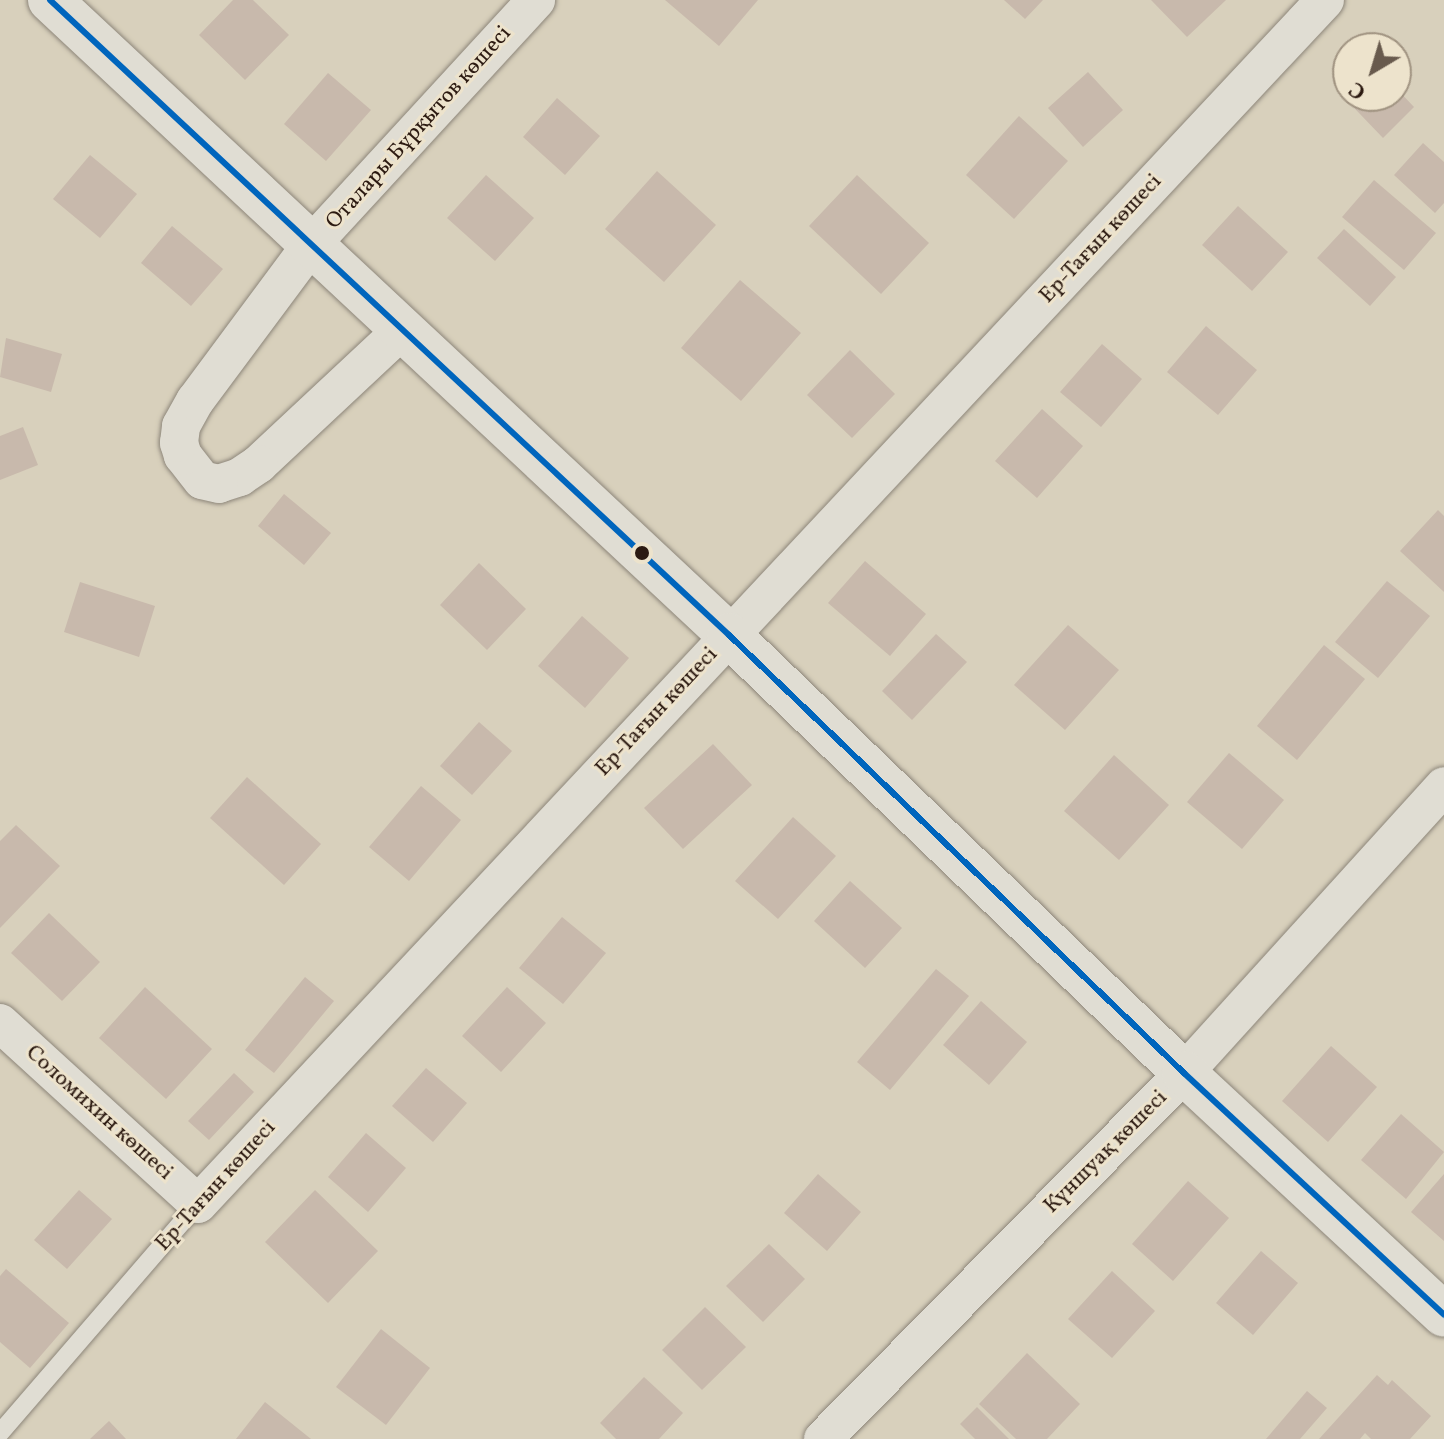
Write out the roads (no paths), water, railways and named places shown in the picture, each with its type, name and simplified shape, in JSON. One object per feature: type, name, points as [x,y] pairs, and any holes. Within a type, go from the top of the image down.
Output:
[{"type":"street","points":[[50,0],[729,635],[1184,1073],[1444,1315]]},
{"type":"street","name":"Оталары Бұрқытов көшесі","points":[[401,331],[259,464],[240,477],[219,484],[202,480],[183,456],[179,443],[181,426],[195,401],[310,246],[536,0]]},
{"type":"street","name":"Ер-Тағын көшесі","points":[[198,1204],[1325,0]]},
{"type":"street","name":"Күншуақ көшесі","points":[[823,1439],[1184,1073],[1444,786]]},
{"type":"street","name":"Соломихин көшесі","points":[[0,1023],[198,1204]]},
{"type":"lane","name":"Ер-Тағын көшесі","points":[[0,1433],[198,1204]]}]
